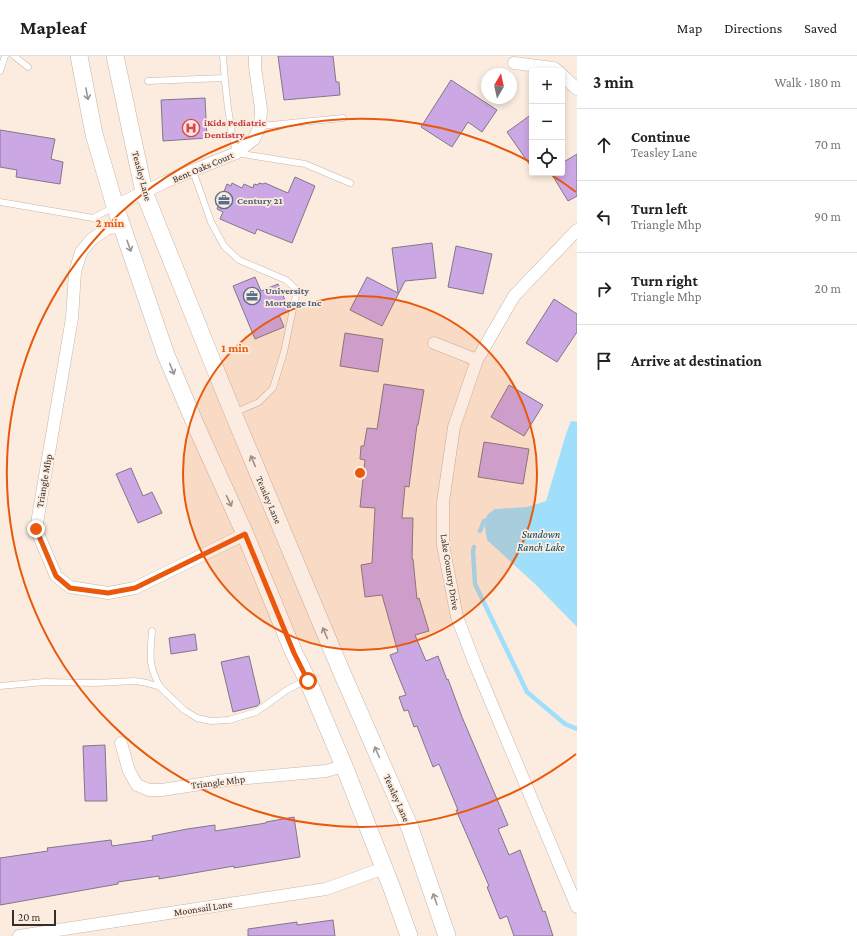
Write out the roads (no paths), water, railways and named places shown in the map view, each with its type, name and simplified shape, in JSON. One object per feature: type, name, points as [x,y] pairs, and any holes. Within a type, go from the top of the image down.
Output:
[{"type":"main road","points":[[79,56],[94,134],[115,206],[166,355],[245,534],[294,653],[308,681],[344,766],[409,936]]},
{"type":"main road","name":"Teasley Lane","points":[[115,56],[144,192],[233,413],[339,666],[410,828],[448,936]]},
{"type":"street","points":[[255,56],[255,67],[261,110],[260,126]]},
{"type":"street","points":[[514,63],[554,68]]},
{"type":"street","points":[[565,78],[577,89]]},
{"type":"street","name":"Bent Oaks Court","points":[[115,206],[236,153],[254,139],[260,126]]},
{"type":"street","name":"Triangle Mhp","points":[[122,226],[108,228],[92,239],[80,252],[75,272],[72,318],[36,529],[56,576],[70,588],[108,593],[135,588],[245,534]]},
{"type":"street","name":"Lake Country Drive","points":[[576,233],[514,296],[477,360],[454,427],[443,502],[444,545],[449,580],[457,617],[475,664],[577,907]]},
{"type":"street","points":[[434,343],[477,360]]},
{"type":"street","name":"Triangle Mhp","points":[[121,743],[129,771],[134,781],[137,785],[149,790],[162,790],[226,780],[326,771],[344,766]]},
{"type":"street","name":"Moonsail Lane","points":[[20,936],[326,889],[384,868]]},
{"type":"lane","points":[[0,71],[5,56]]},
{"type":"lane","points":[[14,56],[28,67]]},
{"type":"lane","points":[[223,56],[224,78],[236,153],[305,164],[350,183]]},
{"type":"lane","points":[[148,81],[224,78]]},
{"type":"lane","points":[[260,126],[343,118]]},
{"type":"lane","points":[[193,171],[211,222],[224,246],[239,260],[286,280],[297,290],[284,352],[273,388],[259,402],[233,413]]},
{"type":"lane","points":[[0,202],[93,218],[115,206]]},
{"type":"lane","points":[[152,631],[149,659],[154,676],[160,687],[184,710],[197,718],[210,721],[229,720],[256,712],[287,690],[300,683],[308,681]]},
{"type":"lane","points":[[0,686],[44,682],[95,683],[135,681],[160,687]]},
{"type":"water","name":"Sundown Ranch Lake","points":[[571,421],[577,422],[577,627],[535,584],[487,540],[484,521],[488,514],[495,509],[527,507],[546,501]]},
{"type":"waterway","points":[[480,531],[484,521]]},
{"type":"waterway","points":[[474,547],[475,584],[527,692],[565,724],[577,729]]},
{"type":"place","name":"iKids Pediatric Dentistry","points":[[191,128]]},
{"type":"place","name":"Century 21","points":[[224,200]]},
{"type":"place","name":"University Mortgage Inc","points":[[252,296]]}]
